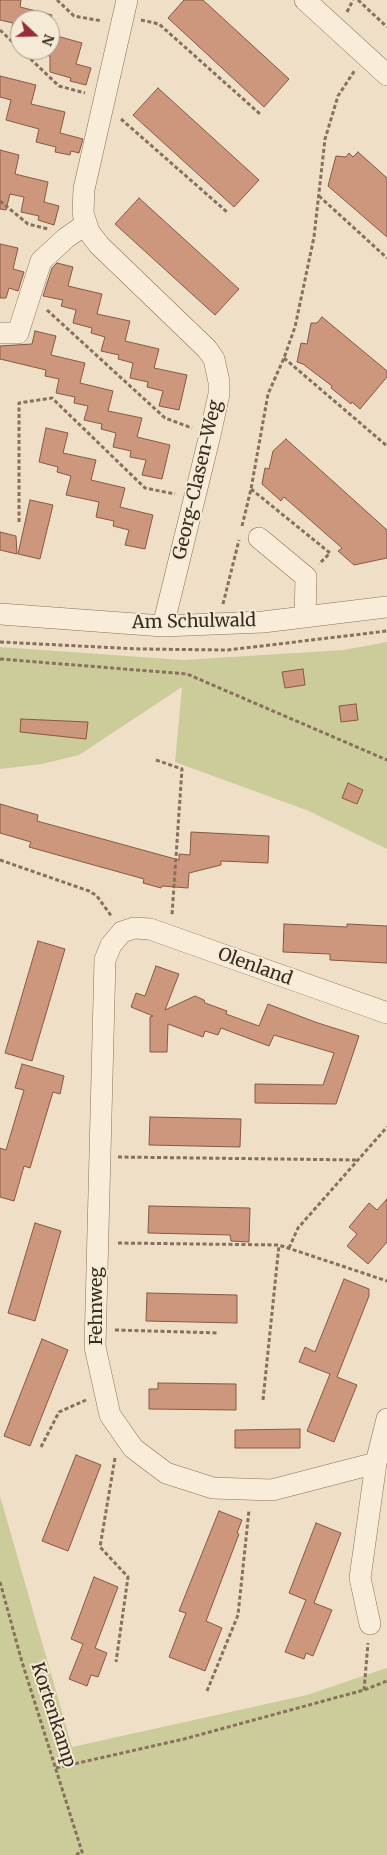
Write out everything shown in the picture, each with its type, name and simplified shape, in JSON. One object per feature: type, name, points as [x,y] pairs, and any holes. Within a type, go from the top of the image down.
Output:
[{"type":"street","points":[[305,0],[387,76]]},
{"type":"street","name":"Georg-Clasen-Weg","points":[[124,14],[84,189],[83,213],[79,229],[89,232],[98,245],[202,342],[214,359],[219,382],[219,394],[210,435],[163,626]]},
{"type":"street","points":[[0,332],[18,333],[41,261],[79,229]]},
{"type":"street","points":[[247,534],[306,577],[305,617]]},
{"type":"street","name":"Am Schulwald","points":[[0,614],[163,626],[217,625],[387,608]]},
{"type":"street","name":"Olenland","points":[[122,932],[134,928],[150,929],[387,1013]]},
{"type":"street","name":"Fehnweg","points":[[122,932],[111,945],[105,960],[99,1156],[95,1347],[110,1415],[133,1448],[166,1473],[213,1488],[272,1490],[376,1463]]},
{"type":"street","points":[[370,1624],[360,1578],[376,1463],[387,1419]]},
{"type":"path","points":[[57,0],[74,16],[124,14],[159,24],[260,114]]},
{"type":"path","points":[[358,0],[387,27]]},
{"type":"path","points":[[0,30],[10,40]]},
{"type":"path","points":[[217,625],[247,534],[251,489],[268,394],[284,358],[297,318],[314,237],[325,139],[338,96],[365,56]]},
{"type":"path","points":[[31,60],[59,86],[103,106],[121,119],[227,212]]},
{"type":"path","points":[[319,196],[387,258]]},
{"type":"path","points":[[0,201],[28,224],[79,229]]},
{"type":"path","points":[[45,307],[165,418],[210,435]]},
{"type":"path","points":[[284,358],[387,446]]},
{"type":"path","points":[[19,522],[19,403],[52,398],[145,488],[195,497]]},
{"type":"path","points":[[251,489],[330,553],[306,577]]},
{"type":"path","points":[[0,659],[188,674],[387,760]]},
{"type":"path","points":[[156,760],[182,769],[171,936]]},
{"type":"path","points":[[0,860],[89,891],[97,896],[122,932]]},
{"type":"path","points":[[289,1248],[298,1228],[387,1127]]},
{"type":"path","points":[[99,1156],[358,1160]]},
{"type":"path","points":[[97,1242],[279,1245],[387,1282]]},
{"type":"path","points":[[263,1400],[279,1245]]},
{"type":"path","points":[[96,1330],[220,1333]]},
{"type":"path","points":[[40,1447],[58,1412],[105,1392]]},
{"type":"path","points":[[116,1662],[128,1577],[100,1547],[120,1430]]},
{"type":"path","points":[[206,1691],[238,1615],[251,1489]]},
{"type":"path","name":"Kortenkamp","points":[[0,1582],[22,1662],[83,1853]]},
{"type":"path","points":[[364,1690],[370,1624]]},
{"type":"path","points":[[56,1768],[184,1739],[364,1690],[387,1681]]},
{"type":"path","points":[[76,1855],[83,1853]]},
{"type":"green space","points":[[387,642],[387,849],[309,811],[175,762],[182,687],[79,755],[42,764],[0,769],[0,647],[183,660],[344,650]]},
{"type":"green space","points":[[0,1496],[72,1747],[307,1695],[387,1668],[387,1855],[0,1855]]},
{"type":"building","points":[[0,0],[21,0],[20,7],[32,10],[10,10],[10,22],[0,20]]},
{"type":"building","points":[[184,0],[203,0],[289,79],[264,107],[168,18]]},
{"type":"building","points":[[60,37],[82,43],[76,64],[91,68],[86,85],[70,81],[71,78],[50,72],[50,60],[60,60]]},
{"type":"building","points":[[0,76],[36,85],[31,104],[65,112],[60,133],[83,139],[79,153],[71,151],[70,155],[55,152],[56,147],[36,142],[39,129],[6,120],[11,100],[0,97]]},
{"type":"building","points":[[158,88],[259,180],[234,207],[133,115]]},
{"type":"building","points":[[0,150],[19,155],[15,174],[48,182],[44,202],[59,206],[54,225],[38,220],[39,216],[21,212],[24,197],[10,194],[6,210],[0,209]]},
{"type":"building","points":[[358,152],[387,178],[387,237],[328,186],[336,156],[346,157],[349,153],[353,157]]},
{"type":"building","points":[[139,198],[239,289],[215,315],[115,224]]},
{"type":"building","points":[[0,244],[18,248],[13,269],[24,272],[18,291],[9,288],[6,298],[0,298]]},
{"type":"building","points":[[57,263],[73,267],[68,286],[102,294],[97,314],[130,321],[125,341],[159,349],[154,368],[187,375],[179,410],[159,406],[163,391],[147,387],[148,382],[130,378],[133,363],[118,359],[119,355],[101,351],[105,337],[91,333],[92,328],[73,323],[76,310],[61,306],[63,300],[43,296],[52,268]]},
{"type":"building","points":[[322,317],[387,371],[387,377],[360,409],[352,402],[351,404],[331,388],[332,386],[303,364],[297,362],[301,343],[307,344],[311,323],[317,323]]},
{"type":"building","points":[[35,331],[56,336],[51,355],[85,363],[80,383],[113,391],[108,411],[142,418],[137,437],[170,445],[162,479],[142,475],[146,460],[130,457],[131,451],[113,447],[116,433],[101,429],[102,424],[84,420],[88,406],[74,403],[75,397],[56,393],[59,379],[45,376],[46,370],[0,359],[0,346],[32,344]]},
{"type":"building","points":[[46,428],[68,433],[63,453],[96,460],[91,480],[125,488],[120,507],[153,515],[145,549],[125,545],[129,530],[113,526],[114,521],[96,517],[99,502],[66,495],[71,476],[57,472],[58,467],[39,462]]},
{"type":"building","points":[[286,439],[387,530],[387,558],[354,565],[338,551],[342,548],[284,497],[281,501],[262,484],[265,468],[269,469],[273,451]]},
{"type":"building","points":[[30,500],[53,505],[40,559],[18,554]]},
{"type":"building","points":[[0,532],[16,536],[17,554],[0,550]]},
{"type":"building","points":[[303,669],[305,685],[285,688],[282,672]]},
{"type":"building","points":[[356,704],[358,720],[341,722],[339,706]]},
{"type":"building","points":[[21,719],[88,722],[86,739],[20,732]]},
{"type":"building","points":[[348,783],[363,790],[357,804],[342,798]]},
{"type":"building","points":[[0,804],[38,815],[37,821],[179,860],[179,854],[190,855],[191,832],[269,836],[268,863],[221,861],[221,865],[189,873],[188,888],[162,886],[161,888],[143,883],[144,879],[29,847],[31,842],[0,833]]},
{"type":"building","points":[[284,924],[347,927],[347,924],[387,926],[387,963],[330,960],[330,954],[283,952]]},
{"type":"building","points":[[38,941],[65,949],[32,1061],[5,1053]]},
{"type":"building","points":[[156,966],[179,974],[165,1010],[195,996],[204,1000],[205,1003],[227,1011],[226,1014],[259,1026],[268,1004],[359,1036],[336,1104],[255,1103],[255,1084],[323,1085],[334,1053],[274,1035],[269,1046],[221,1028],[218,1035],[205,1031],[203,1037],[168,1024],[167,1052],[150,1052],[150,1017],[153,1016],[131,1007],[136,993],[145,996]]},
{"type":"building","points":[[22,1064],[64,1076],[60,1094],[53,1092],[30,1168],[24,1166],[14,1201],[0,1197],[0,1148],[6,1150],[24,1090],[15,1088]]},
{"type":"building","points":[[150,1117],[241,1119],[240,1147],[149,1145]]},
{"type":"building","points":[[387,1199],[387,1242],[368,1264],[347,1246],[357,1234],[349,1227],[369,1203],[377,1210]]},
{"type":"building","points":[[149,1206],[250,1208],[249,1242],[231,1241],[230,1235],[148,1233]]},
{"type":"building","points":[[35,1223],[61,1231],[35,1321],[8,1313]]},
{"type":"building","points":[[344,1279],[369,1289],[369,1296],[337,1377],[357,1385],[334,1442],[307,1431],[330,1374],[299,1362],[305,1347],[315,1352]]},
{"type":"building","points":[[147,1293],[237,1295],[237,1323],[146,1321]]},
{"type":"building","points":[[42,1339],[68,1350],[30,1446],[4,1436]]},
{"type":"building","points":[[158,1383],[236,1384],[236,1410],[149,1409],[149,1389],[158,1389]]},
{"type":"building","points":[[300,1429],[300,1448],[235,1448],[235,1430]]},
{"type":"building","points":[[76,1455],[101,1465],[68,1551],[42,1541]]},
{"type":"building","points":[[219,1511],[242,1520],[237,1533],[239,1534],[206,1621],[222,1628],[205,1671],[169,1657],[186,1613],[179,1611]]},
{"type":"building","points":[[316,1523],[341,1533],[314,1603],[332,1610],[313,1656],[306,1653],[304,1659],[285,1652],[306,1600],[289,1593]]},
{"type":"building","points":[[94,1577],[118,1587],[95,1648],[107,1653],[98,1677],[91,1675],[87,1686],[69,1679],[83,1644],[71,1639]]}]
